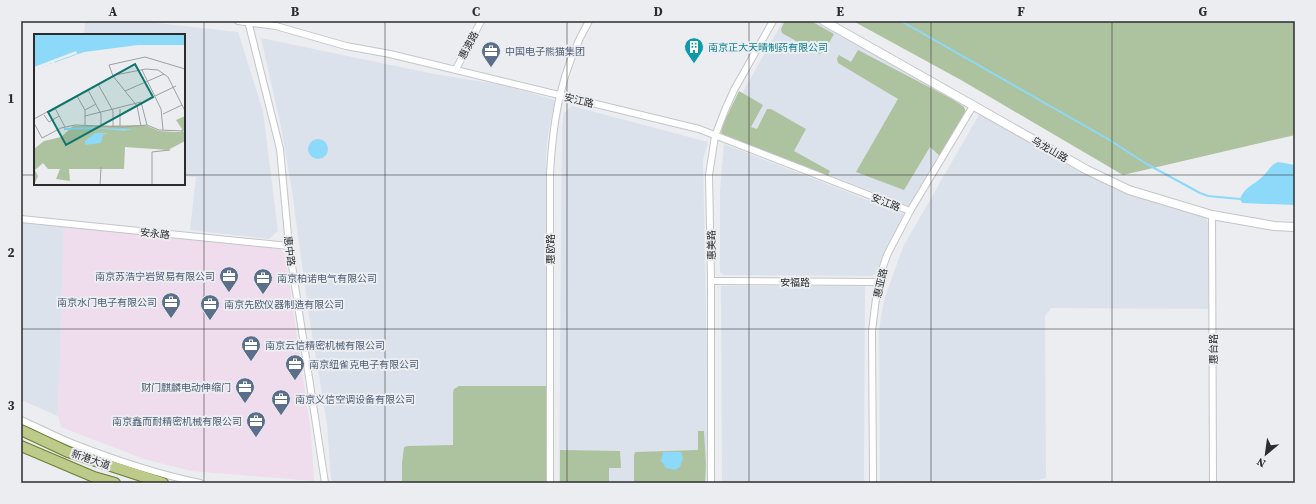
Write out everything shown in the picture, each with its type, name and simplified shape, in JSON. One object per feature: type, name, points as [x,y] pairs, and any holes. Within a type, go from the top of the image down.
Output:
[{"type":"main road","name":"新港大道","points":[[21,430],[68,452],[163,483]]},
{"type":"main road","name":"新港大道","points":[[21,446],[94,477],[115,483]]},
{"type":"street","name":"安江路","points":[[238,21],[248,21],[276,26],[346,46],[456,69],[699,129],[910,211]]},
{"type":"street","name":"惠中路","points":[[248,21],[280,149],[289,246],[325,483]]},
{"type":"street","name":"惠澳路","points":[[456,69],[481,21]]},
{"type":"street","name":"惠欧路","points":[[550,483],[550,174],[552,147],[559,95],[567,67],[577,41],[589,21]]},
{"type":"street","name":"惠美路","points":[[711,483],[712,281],[709,175],[715,136],[725,110],[734,90],[773,21]]},
{"type":"street","name":"乌龙山路","points":[[824,21],[1087,170],[1129,190],[1212,215],[1274,226],[1295,227]]},
{"type":"street","name":"惠亚路","points":[[873,483],[872,331],[878,282],[887,255],[910,211],[974,106]]},
{"type":"street","name":"惠台路","points":[[1212,215],[1213,483]]},
{"type":"street","name":"安永路","points":[[21,219],[289,246]]},
{"type":"street","name":"安福路","points":[[712,281],[878,282]]},
{"type":"street","points":[[21,420],[73,444],[110,458],[147,470],[200,483]]},
{"type":"shaded area","points":[[85,21],[138,21],[238,32],[263,111],[278,231],[269,239],[190,230],[196,177],[185,176],[185,34],[84,34]]},
{"type":"shaded area","points":[[783,21],[815,21],[961,104],[962,114],[909,206],[723,133],[731,113]]},
{"type":"shaded area","points":[[261,38],[434,74],[503,85],[555,100],[548,135],[546,156],[549,483],[334,483],[331,479],[327,424],[309,316],[292,191],[281,127]]},
{"type":"shaded area","points":[[572,106],[708,142],[703,160],[709,466],[708,483],[559,483],[562,128],[564,113]]},
{"type":"shaded area","points":[[980,113],[1118,190],[1206,218],[1209,227],[1209,309],[1051,308],[1045,316],[1046,478],[1038,480],[880,481],[879,330],[884,300],[903,247]]},
{"type":"shaded area","points":[[724,144],[906,215],[879,271],[872,276],[724,275],[720,272],[720,190]]},
{"type":"shaded area","points":[[21,221],[64,225],[58,416],[21,400]]},
{"type":"shaded area","points":[[64,225],[278,247],[285,255],[311,434],[314,481],[191,471],[144,459],[61,427],[58,416]]},
{"type":"shaded area","points":[[721,286],[865,286],[864,483],[722,483]]},
{"type":"green space","points":[[785,21],[811,21],[834,34],[824,52],[819,54],[782,33],[781,29]]},
{"type":"green space","points":[[853,21],[1295,21],[1295,135],[1123,175],[961,80]]},
{"type":"green space","points":[[858,50],[952,99],[964,107],[966,112],[940,156],[930,147],[904,190],[856,172],[898,99],[838,63],[837,59],[839,55],[851,62]]},
{"type":"green space","points":[[739,91],[763,105],[751,127],[757,129],[767,109],[771,109],[806,129],[794,151],[830,171],[827,177],[726,138],[721,133],[724,122]]},
{"type":"green space","points":[[459,386],[546,386],[547,483],[386,483],[386,481],[402,481],[404,447],[453,445],[453,392],[454,389]]},
{"type":"green space","points":[[698,431],[704,431],[706,465],[705,483],[634,483],[635,452],[698,450]]},
{"type":"green space","points":[[560,450],[620,451],[621,468],[609,468],[609,483],[560,483]]},
{"type":"water","points":[[318,139],[325,142],[328,149],[325,156],[318,159],[311,156],[308,149],[311,142]]},
{"type":"water","points":[[1278,162],[1295,165],[1295,205],[1242,203],[1240,199],[1244,192]]},
{"type":"water","points":[[663,452],[681,452],[683,458],[680,467],[675,470],[666,468],[661,461]]},
{"type":"waterway","points":[[901,21],[1108,139],[1145,163],[1200,193],[1208,196],[1240,199]]},
{"type":"place","name":"南京正大天晴制药有限公司","points":[[694,64]]},
{"type":"place","name":"中国电子熊猫集团","points":[[491,68]]},
{"type":"place","name":"南京苏浩宁岩贸易有限公司","points":[[229,293]]},
{"type":"place","name":"南京柏诺电气有限公司","points":[[263,295]]},
{"type":"place","name":"南京水门电子有限公司","points":[[171,319]]},
{"type":"place","name":"南京先欧仪器制造有限公司","points":[[210,321]]},
{"type":"place","name":"南京云信精密机械有限公司","points":[[251,362]]},
{"type":"place","name":"南京纽雀克电子有限公司","points":[[295,381]]},
{"type":"place","name":"财门麒麟电动伸缩门","points":[[245,404]]},
{"type":"place","name":"南京义信空调设备有限公司","points":[[281,416]]},
{"type":"place","name":"南京鑫而耐精密机械有限公司","points":[[256,438]]}]
